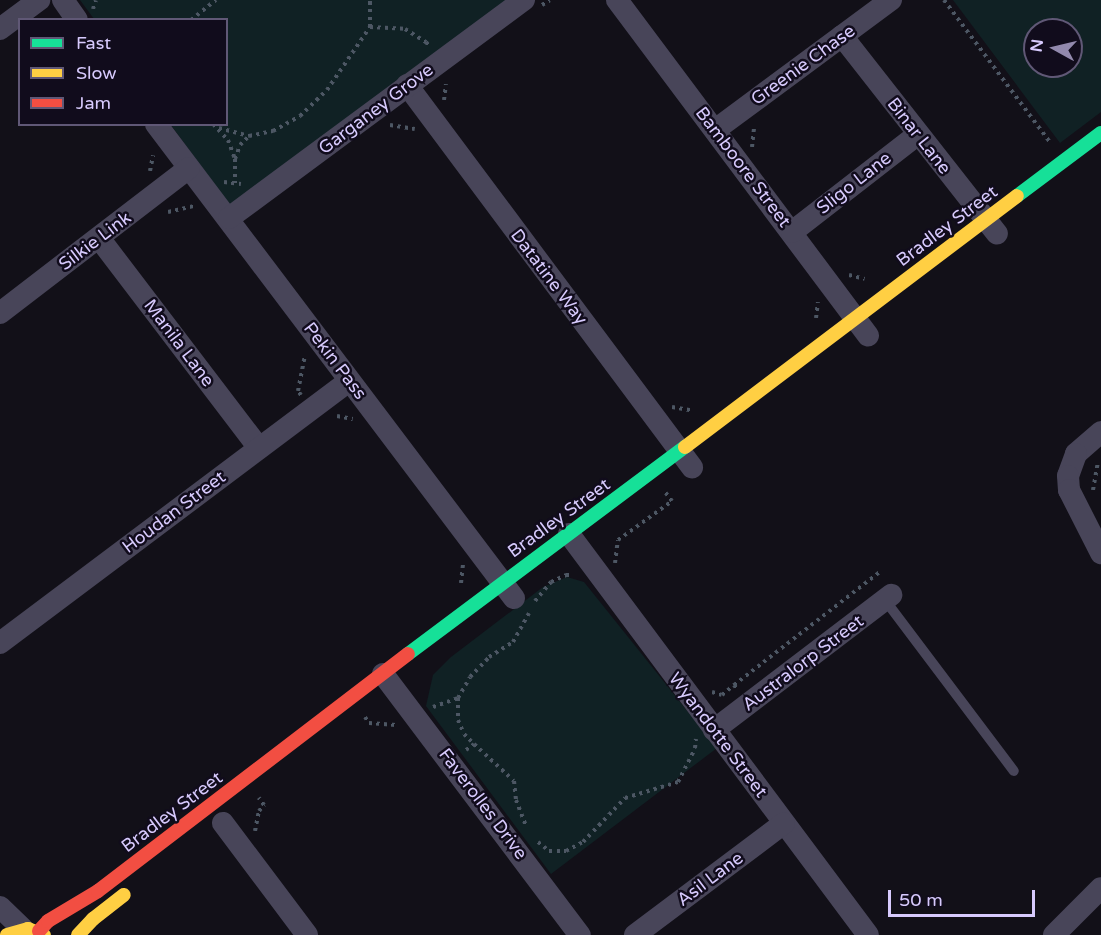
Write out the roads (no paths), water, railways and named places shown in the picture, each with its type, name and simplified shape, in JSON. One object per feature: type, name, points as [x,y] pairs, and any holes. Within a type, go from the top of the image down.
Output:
[{"type":"street","points":[[1,27],[39,0]]},
{"type":"street","points":[[63,0],[76,18]]},
{"type":"street","name":"Garganey Grove","points":[[229,218],[524,0]]},
{"type":"street","name":"Bamboore Street","points":[[617,0],[865,330]]},
{"type":"street","name":"Greenie Chase","points":[[715,130],[891,0]]},
{"type":"street","name":"Binar Lane","points":[[842,36],[917,135],[994,230]]},
{"type":"street","name":"Datatine Way","points":[[407,85],[651,412],[687,465]]},
{"type":"street","name":"Pekin Pass","points":[[158,126],[511,594]]},
{"type":"street","name":"Bradley Street","points":[[28,932],[98,891],[245,779],[393,686],[511,594],[579,547],[687,465],[784,375],[865,330],[994,230],[1101,133]]},
{"type":"street","name":"Sligo Lane","points":[[792,232],[917,135]]},
{"type":"street","name":"Silkie Link","points":[[0,313],[189,168]]},
{"type":"street","name":"Manila Lane","points":[[99,238],[259,448]]},
{"type":"street","name":"Houdan Street","points":[[0,644],[349,381]]},
{"type":"street","points":[[1101,432],[1076,454],[1068,476],[1069,490],[1101,553]]},
{"type":"street","name":"Wyandotte Street","points":[[579,547],[705,730],[784,823],[868,935]]},
{"type":"street","name":"Australorp Street","points":[[705,730],[888,597]]},
{"type":"street","name":"Faverolles Drive","points":[[393,686],[580,935]]},
{"type":"street","points":[[223,822],[307,935]]},
{"type":"street","name":"Asil Lane","points":[[635,935],[784,823]]},
{"type":"street","points":[[78,935],[93,919],[140,883]]},
{"type":"street","points":[[1054,935],[1101,888]]},
{"type":"street","points":[[0,907],[28,932]]},
{"type":"lane","points":[[888,597],[1014,771]]}]
